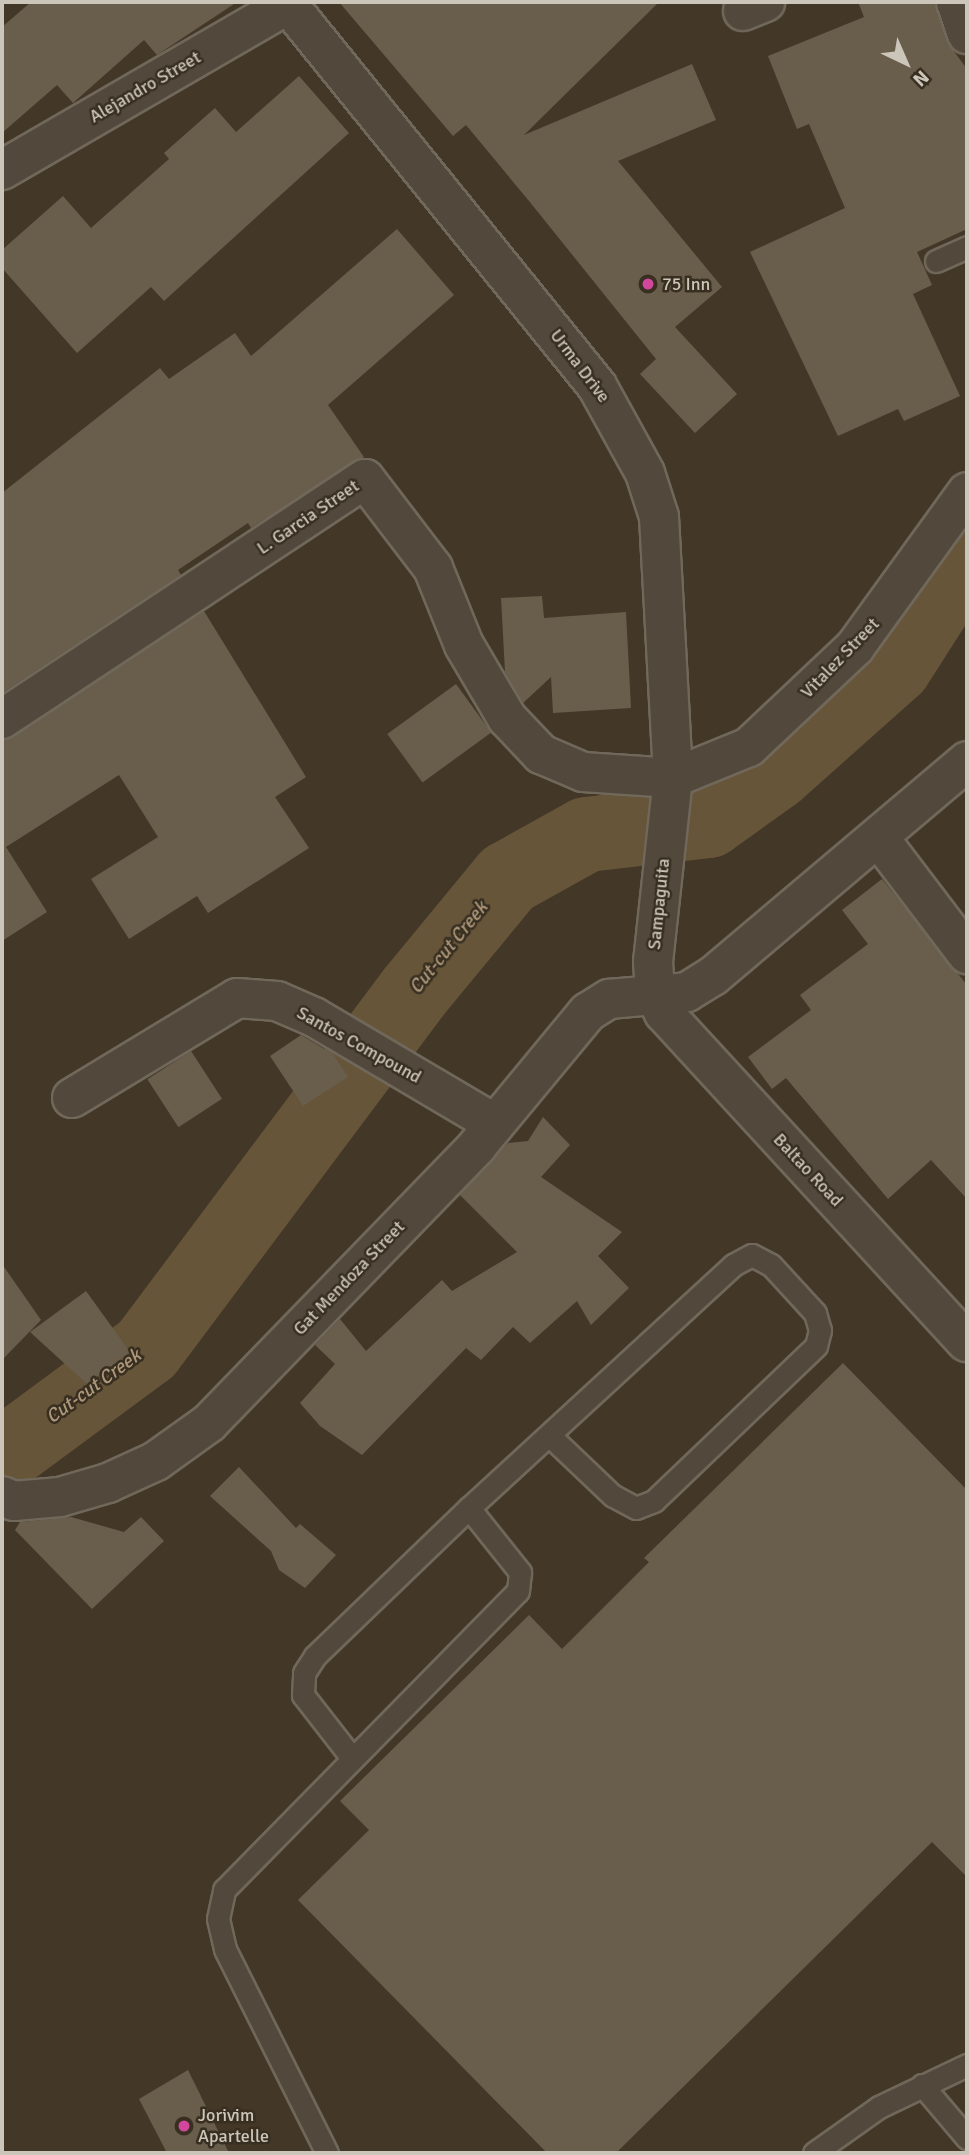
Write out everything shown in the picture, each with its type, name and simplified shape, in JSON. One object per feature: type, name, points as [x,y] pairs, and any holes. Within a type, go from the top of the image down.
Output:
[{"type":"street","points":[[956,2],[967,34]]},
{"type":"street","name":"Alejandro Street","points":[[2,170],[287,3]]},
{"type":"street","name":"Urma Drive","points":[[287,3],[381,114],[624,427],[659,517],[671,796]]},
{"type":"street","name":"L. Garcia Street","points":[[2,719],[365,479],[433,568],[464,645],[507,718],[541,754],[583,772],[671,796]]},
{"type":"street","name":"Vitalez Street","points":[[671,796],[749,747],[855,647],[967,492]]},
{"type":"street","points":[[655,994],[687,992],[713,976],[967,761]]},
{"type":"street","name":"Sampaguita","points":[[655,994],[664,854],[671,796]]},
{"type":"street","points":[[879,838],[967,954]]},
{"type":"street","name":"Gat Mendoza Street","points":[[2,1496],[14,1501],[60,1497],[108,1483],[156,1461],[209,1423],[495,1124],[588,1012],[609,999],[655,994]]},
{"type":"street","name":"Baltao Road","points":[[655,994],[677,1029],[967,1342]]},
{"type":"street","name":"Santos Compound","points":[[72,1098],[237,998],[277,1001],[363,1043],[495,1124]]},
{"type":"lane","points":[[936,261],[967,247]]},
{"type":"lane","points":[[352,1758],[303,1695],[304,1673],[315,1656],[469,1508],[733,1265],[752,1255],[771,1265],[815,1313],[820,1330],[817,1346],[654,1501],[636,1508],[613,1496],[549,1435]]},
{"type":"lane","points":[[327,2153],[225,1949],[218,1919],[224,1890],[517,1591],[520,1572],[469,1508]]},
{"type":"lane","points":[[814,2153],[879,2107],[967,2065]]},
{"type":"lane","points":[[922,2085],[967,2138]]},
{"type":"building","points":[[31,2],[237,2],[157,55],[144,40],[73,103],[57,85],[2,133],[2,27]]},
{"type":"building","points":[[339,2],[659,2],[524,135],[692,64],[716,120],[618,161],[722,287],[675,327],[737,394],[695,433],[640,374],[656,359],[529,201],[466,125],[453,136]]},
{"type":"building","points":[[858,2],[935,2],[947,42],[967,69],[967,229],[917,252],[932,285],[913,294],[960,396],[904,421],[898,409],[838,436],[750,252],[845,208],[809,124],[797,129],[768,56],[864,17]]},
{"type":"building","points":[[299,76],[349,133],[164,301],[151,287],[77,353],[2,268],[2,250],[63,196],[91,228],[169,159],[164,153],[215,108],[236,132]]},
{"type":"building","points":[[397,229],[454,295],[328,405],[364,457],[251,528],[248,523],[178,570],[181,575],[2,693],[2,493],[160,368],[169,379],[235,333],[251,356]]},
{"type":"building","points":[[542,596],[544,618],[626,612],[631,708],[553,713],[551,677],[523,703],[505,672],[501,598]]},
{"type":"building","points":[[204,611],[306,777],[275,797],[309,848],[208,913],[197,896],[129,939],[91,879],[158,837],[119,775],[6,847],[47,912],[2,941],[2,741]]},
{"type":"building","points":[[456,684],[491,733],[423,783],[387,734]]},
{"type":"building","points":[[882,879],[967,985],[967,1199],[931,1160],[888,1199],[786,1078],[772,1089],[748,1057],[811,1010],[800,995],[868,944],[842,910]]},
{"type":"building","points":[[301,1035],[333,1054],[348,1077],[303,1106],[270,1056]]},
{"type":"building","points":[[191,1051],[222,1099],[178,1127],[147,1079]]},
{"type":"building","points":[[543,1117],[570,1145],[541,1177],[622,1232],[598,1256],[629,1288],[591,1325],[577,1301],[530,1343],[513,1327],[481,1360],[466,1348],[362,1455],[320,1426],[300,1403],[335,1364],[315,1345],[340,1319],[366,1351],[442,1280],[452,1291],[517,1252],[460,1195],[508,1143],[528,1141]]},
{"type":"building","points":[[2,1264],[41,1320],[2,1360]]},
{"type":"building","points":[[86,1291],[130,1352],[87,1384],[30,1332]]},
{"type":"building","points":[[843,1363],[967,1490],[967,1877],[932,1842],[616,2153],[547,2153],[298,1900],[369,1830],[340,1801],[529,1615],[562,1649],[649,1562],[644,1558]]},
{"type":"building","points":[[239,1467],[296,1528],[300,1524],[336,1555],[305,1588],[279,1570],[271,1551],[210,1496]]},
{"type":"building","points":[[71,1517],[124,1532],[141,1517],[164,1541],[92,1609],[15,1530],[20,1522]]},
{"type":"building","name":"Jorivim Apartelle","points":[[188,2070],[229,2153],[167,2153],[139,2099]]},
{"type":"waterway","name":"Cut-cut Creek","points":[[2,1455],[146,1349],[413,992],[507,878],[586,834],[708,820],[775,772],[894,666],[967,552]]},
{"type":"place","name":"75 Inn","points":[[648,284]]},
{"type":"place","name":"Jorivim Apartelle","points":[[184,2126]]}]
